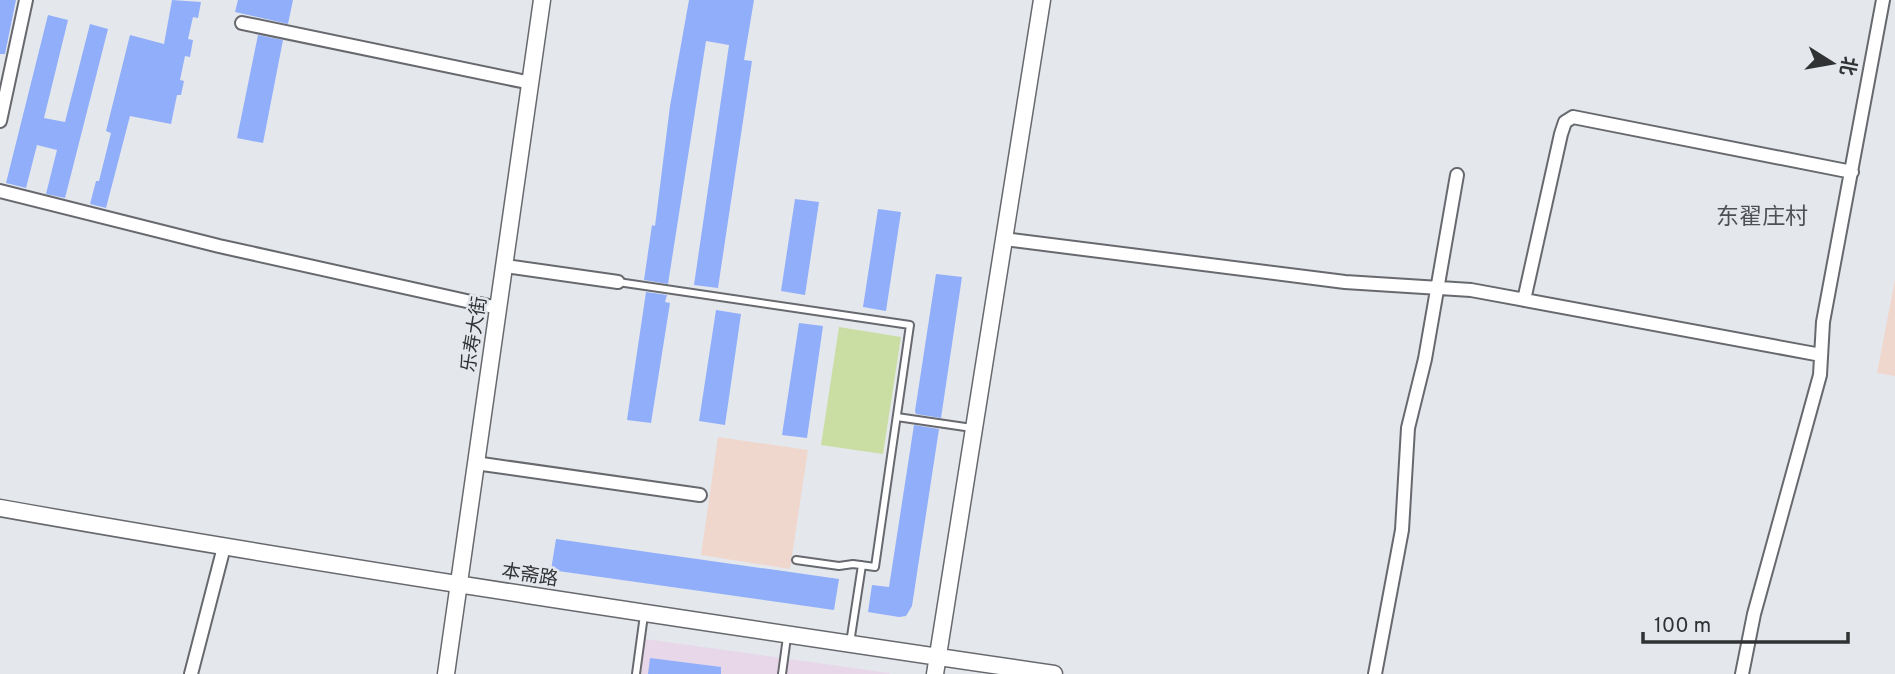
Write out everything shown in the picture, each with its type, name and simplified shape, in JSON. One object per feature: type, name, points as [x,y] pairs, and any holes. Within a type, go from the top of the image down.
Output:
[{"type":"street","points":[[0,121],[26,0]]},
{"type":"street","name":"乐寿大街","points":[[446,674],[542,0]]},
{"type":"street","points":[[935,674],[1042,0]]},
{"type":"street","points":[[1742,674],[1754,614],[1820,375],[1823,322],[1883,0]]},
{"type":"street","points":[[242,23],[531,83]]},
{"type":"street","points":[[1524,300],[1561,134],[1565,122],[1573,117],[1852,172]]},
{"type":"street","points":[[1375,674],[1402,530],[1409,428],[1438,287],[1457,175]]},
{"type":"street","points":[[0,191],[219,246],[498,309]]},
{"type":"street","points":[[1004,239],[1345,282],[1438,287],[1524,300],[1821,355]]},
{"type":"street","points":[[505,267],[618,282]]},
{"type":"street","points":[[475,463],[700,495]]},
{"type":"street","name":"本斋路","points":[[0,508],[224,547],[644,614],[1054,674]]},
{"type":"street","points":[[191,674],[224,547]]},
{"type":"lane","points":[[618,282],[910,325],[874,567],[839,566],[796,560]]},
{"type":"lane","points":[[897,417],[974,429]]},
{"type":"lane","points":[[849,644],[862,565]]},
{"type":"lane","points":[[636,674],[644,614]]},
{"type":"lane","points":[[782,674],[787,635]]},
{"type":"shaded area","points":[[1895,279],[1895,376],[1877,373]]},
{"type":"shaded area","points":[[718,437],[808,450],[790,569],[701,555]]},
{"type":"shaded area","points":[[638,638],[889,673],[890,674],[633,674]]},
{"type":"green space","points":[[839,327],[901,337],[883,454],[821,445]]},
{"type":"building","points":[[0,0],[16,0],[5,54],[0,54]]},
{"type":"building","points":[[172,0],[201,2],[198,18],[193,17],[188,39],[193,40],[190,57],[185,56],[180,80],[184,81],[181,95],[177,95],[171,124],[130,116],[106,208],[90,204],[96,181],[99,181],[111,133],[106,131],[130,35],[164,44]]},
{"type":"building","points":[[238,0],[293,0],[288,24],[235,12]]},
{"type":"building","points":[[689,0],[754,0],[744,60],[752,61],[718,288],[694,285],[729,45],[706,41],[668,284],[644,280],[652,225],[655,226],[670,106]]},
{"type":"building","points":[[48,15],[68,20],[44,118],[65,122],[90,24],[108,29],[65,198],[46,194],[57,150],[37,145],[26,188],[6,183]]},
{"type":"building","points":[[258,35],[283,40],[263,143],[237,138]]},
{"type":"building","points":[[795,199],[819,202],[805,295],[781,291]]},
{"type":"building","points":[[878,209],[901,212],[886,311],[863,307]]},
{"type":"building","points":[[936,274],[962,277],[941,418],[916,414],[915,411]]},
{"type":"building","points":[[646,292],[667,295],[665,302],[670,303],[651,423],[627,420]]},
{"type":"building","points":[[716,310],[741,314],[725,425],[699,421]]},
{"type":"building","points":[[799,323],[823,326],[807,438],[782,435]]},
{"type":"building","points":[[914,425],[939,429],[912,606],[906,616],[899,617],[868,612],[872,585],[889,587]]},
{"type":"building","points":[[556,539],[839,579],[834,610],[551,570]]},
{"type":"building","points":[[650,658],[721,667],[721,674],[648,674]]},
{"type":"district","name":"东翟庄村","points":[[1762,216]]}]
